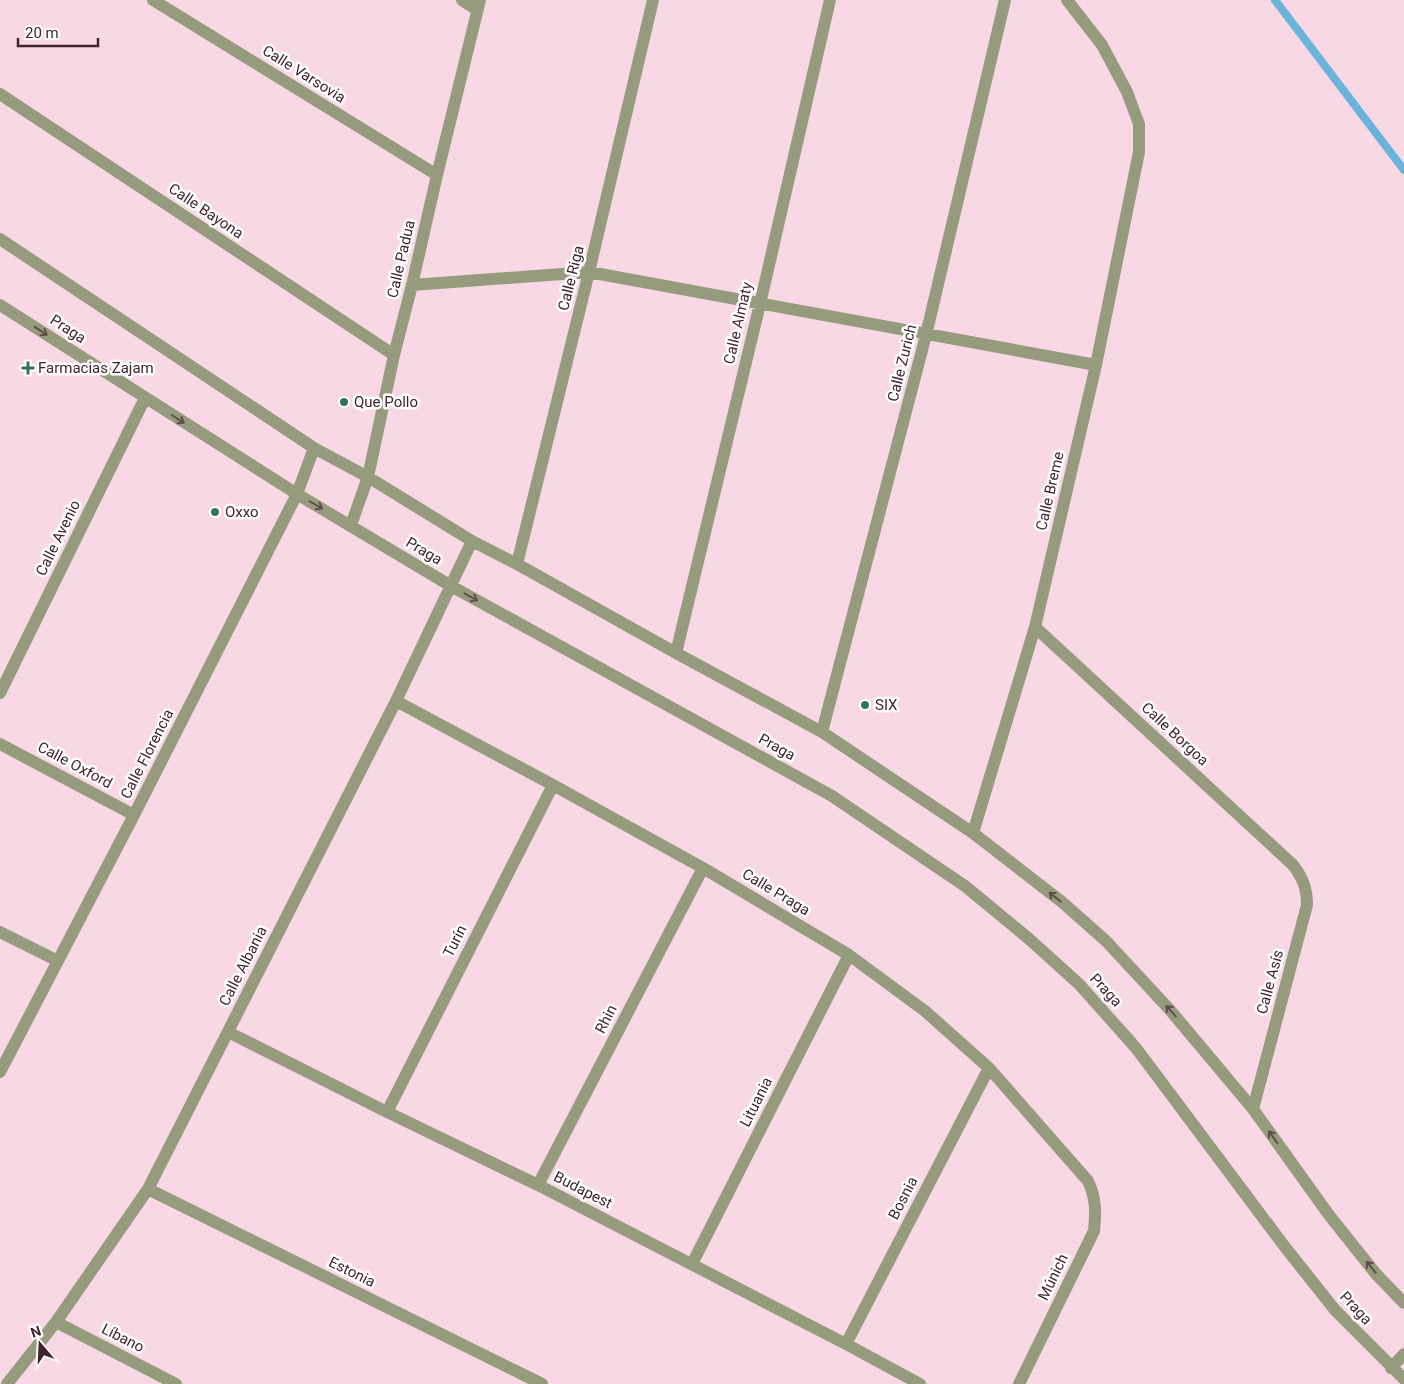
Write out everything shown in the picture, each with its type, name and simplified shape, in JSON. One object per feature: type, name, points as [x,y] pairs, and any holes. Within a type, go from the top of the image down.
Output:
[{"type":"street","name":"Calle Varsovia","points":[[153,0],[437,175]]},
{"type":"street","points":[[462,0],[478,5]]},
{"type":"street","name":"Calle Riga","points":[[517,564],[590,272],[653,0]]},
{"type":"street","name":"Calle Almaty","points":[[676,653],[760,304],[830,0]]},
{"type":"street","name":"Calle Zurich","points":[[822,732],[926,335],[1005,0]]},
{"type":"street","name":"Calle Breme","points":[[973,833],[1035,627],[1096,365],[1139,152],[1138,124],[1127,92],[1102,45],[1067,0]]},
{"type":"street","name":"Calle Padua","points":[[351,525],[368,477],[394,355],[478,5]]},
{"type":"street","name":"Calle Bayona","points":[[0,94],[394,355]]},
{"type":"street","points":[[0,239],[314,448],[368,477],[472,541],[822,732],[973,833],[1062,902],[1106,941],[1176,1016],[1253,1109],[1329,1215],[1376,1274],[1404,1303]]},
{"type":"street","points":[[412,285],[590,272],[1096,365]]},
{"type":"street","name":"Praga","points":[[1,309],[297,494],[451,586],[832,796],[964,886],[1028,938],[1079,984],[1136,1048],[1285,1247],[1335,1310],[1404,1379]]},
{"type":"street","name":"Calle Avenio","points":[[0,693],[145,398]]},
{"type":"street","name":"Calle Florencia","points":[[0,1072],[134,815],[297,494],[314,448]]},
{"type":"street","name":"Calle Albania","points":[[7,1384],[56,1322],[148,1188],[396,701],[472,541]]},
{"type":"street","name":"Calle Borgoa","points":[[1035,627],[1293,865]]},
{"type":"street","name":"Calle Praga","points":[[396,701],[703,868],[849,955],[925,1011],[989,1068],[1088,1181]]},
{"type":"street","name":"Calle Oxford","points":[[0,744],[134,815]]},
{"type":"street","name":"Turín","points":[[387,1112],[553,785]]},
{"type":"street","name":"Calle Asís","points":[[1253,1109],[1307,904],[1306,890],[1300,874],[1293,865]]},
{"type":"street","name":"Rhin","points":[[538,1185],[703,868]]},
{"type":"street","points":[[0,932],[58,961]]},
{"type":"street","name":"Lituania","points":[[692,1264],[849,955]]},
{"type":"street","name":"Budapest","points":[[228,1032],[538,1185],[920,1384]]},
{"type":"street","name":"Bosnia","points":[[846,1344],[989,1068]]},
{"type":"street","name":"Múnich","points":[[1019,1384],[1094,1231],[1096,1214],[1094,1195],[1088,1181]]},
{"type":"street","name":"Estonia","points":[[148,1188],[542,1384]]},
{"type":"street","name":"Líbano","points":[[56,1322],[176,1384]]},
{"type":"street","points":[[1392,1368],[1404,1354]]},
{"type":"waterway","points":[[1275,0],[1404,170]]},
{"type":"place","name":"Farmacias Zajam","points":[[28,368]]},
{"type":"place","name":"Que Pollo","points":[[344,402]]},
{"type":"place","name":"Oxxo","points":[[215,512]]},
{"type":"place","name":"SIX","points":[[865,705]]}]
